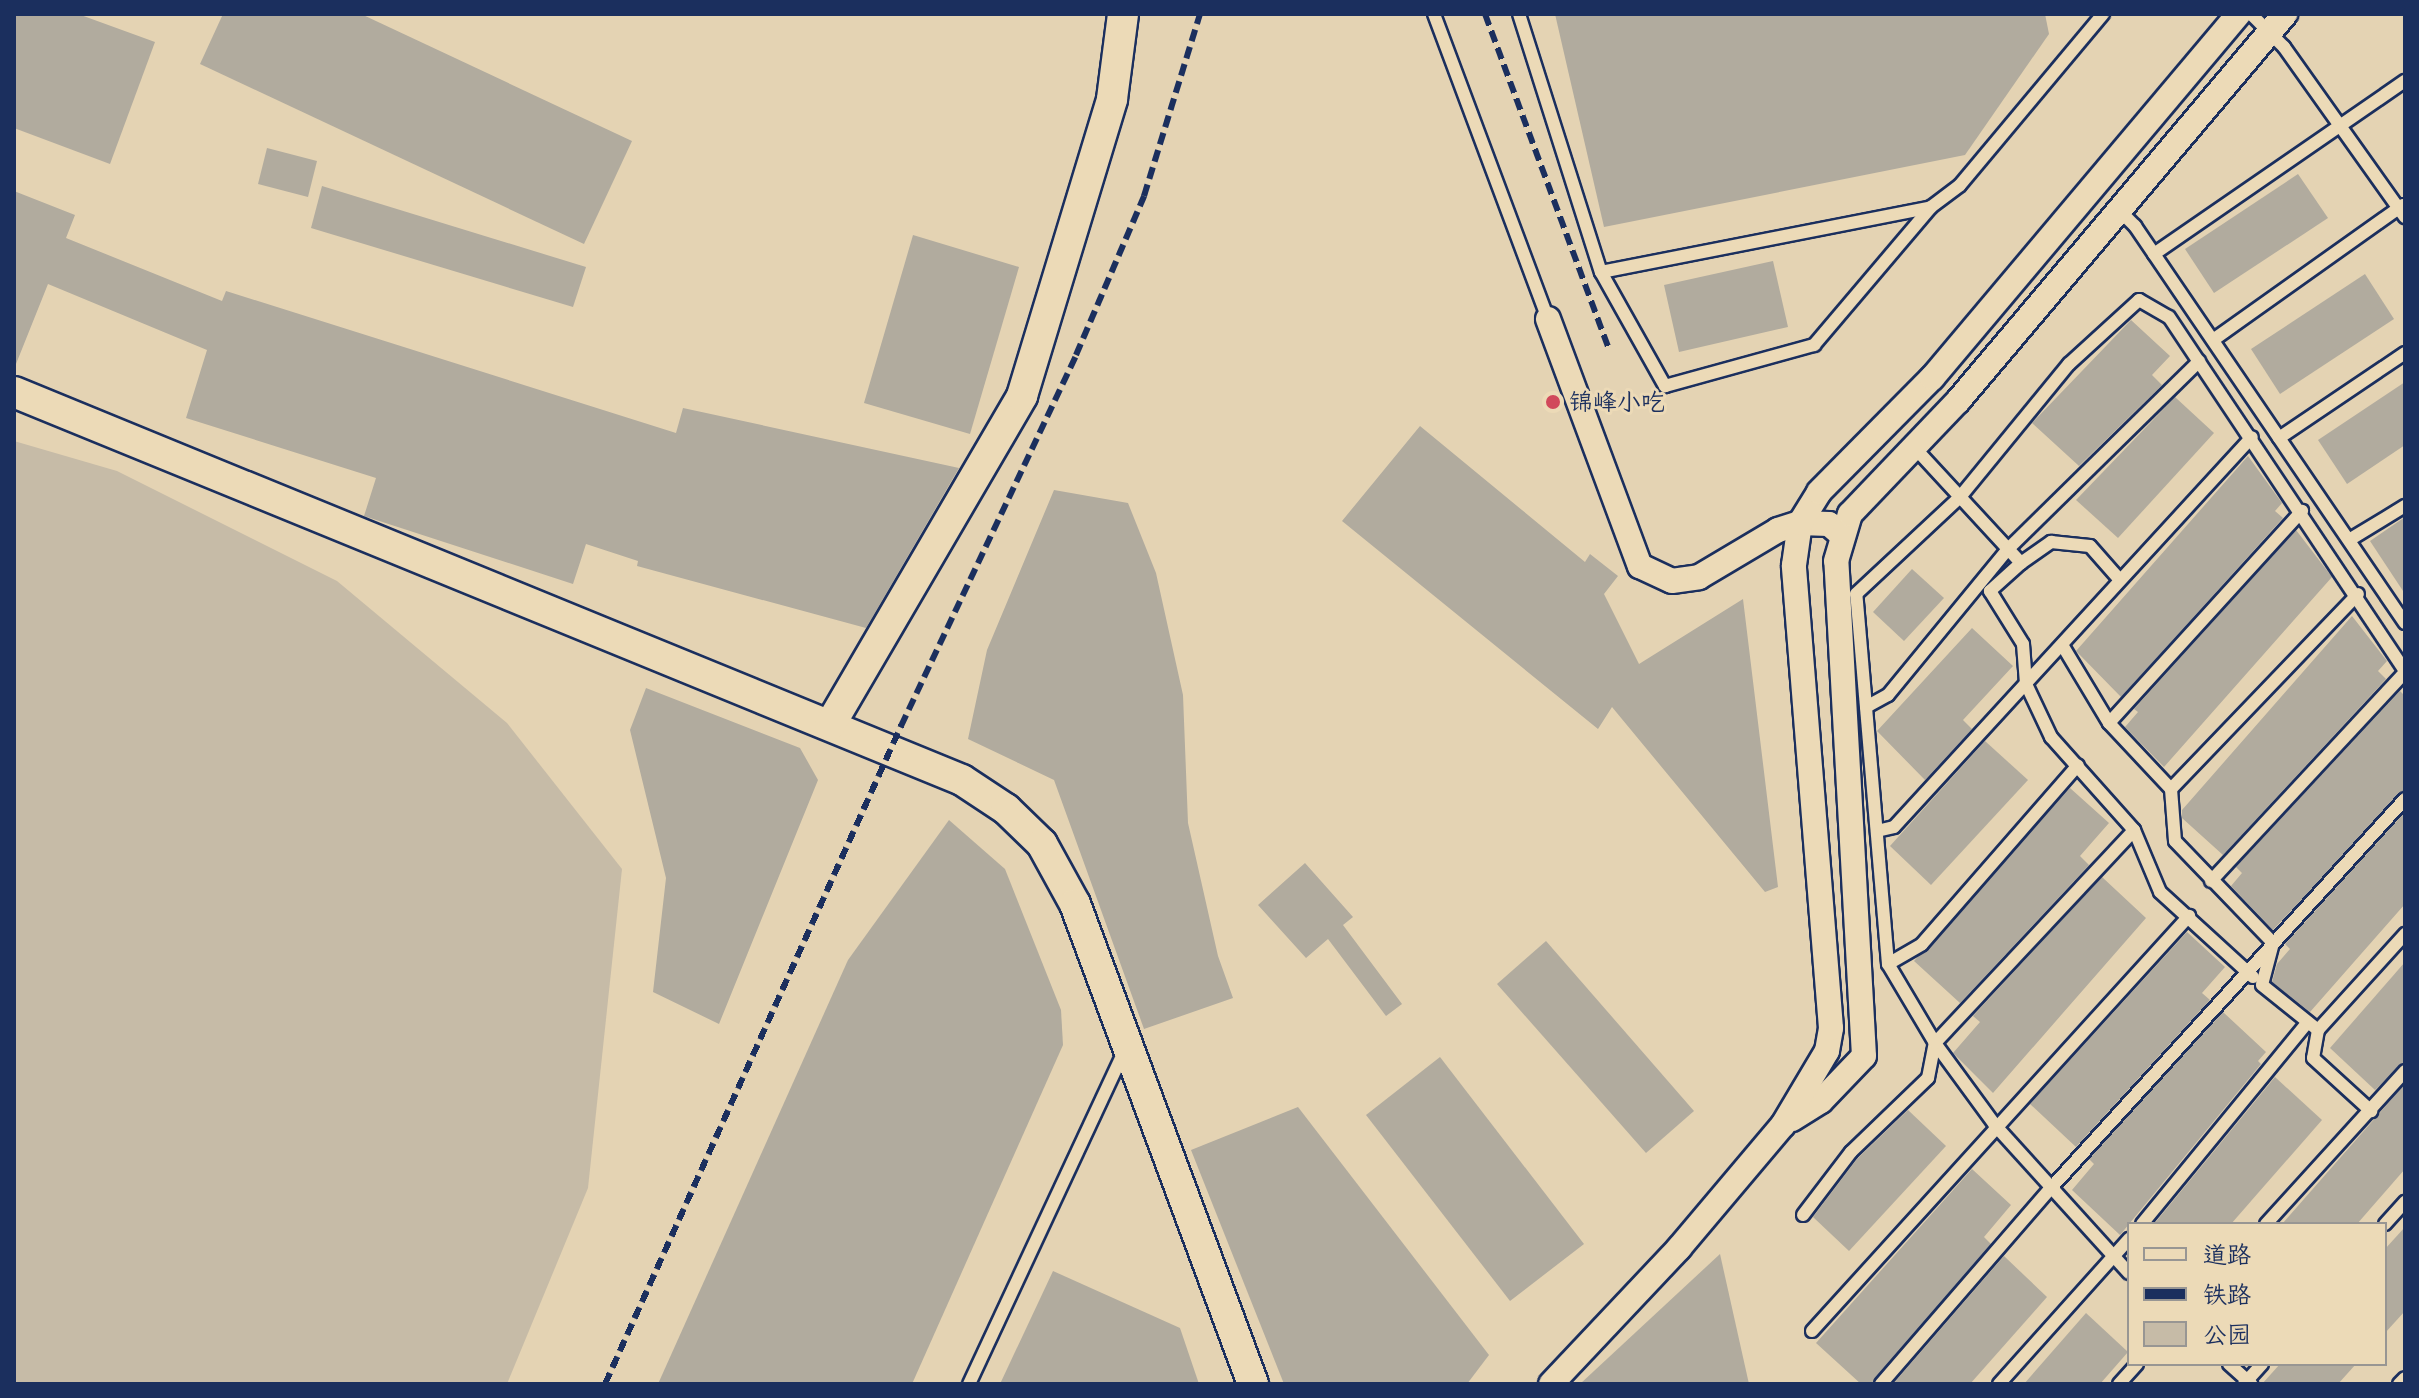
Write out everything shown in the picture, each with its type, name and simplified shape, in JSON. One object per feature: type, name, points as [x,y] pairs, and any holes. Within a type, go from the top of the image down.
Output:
[{"type":"street","points":[[830,725],[1022,396],[1112,99],[1123,14]]},
{"type":"street","points":[[1548,319],[1640,566],[1672,581],[1699,577],[1789,527],[1819,492],[1932,378],[2239,14]]},
{"type":"street","points":[[1783,1125],[1821,1101],[1864,1056],[1836,561],[1850,514],[1914,447],[2278,22]]},
{"type":"street","points":[[14,392],[962,780],[1006,809],[1042,844],[1075,904],[1253,1384]]},
{"type":"street","points":[[1789,527],[1829,524],[1843,536]]},
{"type":"street","points":[[1551,1384],[1679,1248],[1783,1125],[1812,1081],[1831,1028],[1789,527]]},
{"type":"lane","points":[[1434,14],[1548,319]]},
{"type":"lane","points":[[1519,14],[1601,272],[1665,386],[1814,345],[1931,207],[1960,185],[2103,14]]},
{"type":"lane","points":[[2213,340],[2403,209],[2341,128],[2278,22],[2251,14]]},
{"type":"lane","points":[[2154,254],[2405,81]]},
{"type":"lane","points":[[1601,272],[1931,207]]},
{"type":"lane","points":[[2119,210],[2154,254],[2405,623]]},
{"type":"lane","points":[[2127,1271],[1995,1125],[1935,1043],[1888,964],[1856,594],[1960,497],[2069,364],[2139,300],[2169,317],[2358,594],[2405,671],[2211,881]]},
{"type":"lane","points":[[2279,438],[2405,353]]},
{"type":"lane","points":[[1866,707],[1888,695],[2008,549],[2199,361]]},
{"type":"lane","points":[[1877,831],[1894,827],[2026,684],[2064,648],[2119,579],[2252,437]]},
{"type":"lane","points":[[1914,447],[2021,563]]},
{"type":"lane","points":[[2349,540],[2405,506]]},
{"type":"lane","points":[[2109,723],[2302,511]]},
{"type":"lane","points":[[2119,579],[2090,546],[2051,542],[2021,563],[1990,591],[2023,644],[2026,684],[2051,737],[2134,830],[2160,892],[2262,985],[2313,1026]]},
{"type":"lane","points":[[2171,789],[2358,594]]},
{"type":"lane","points":[[2064,648],[2109,723],[2171,789],[2175,841],[2273,943]]},
{"type":"lane","points":[[1888,964],[1922,944],[2078,765]]},
{"type":"lane","points":[[1881,1384],[2051,1188],[2405,799]]},
{"type":"lane","points":[[1803,1215],[1851,1152],[1928,1078],[1935,1043],[2134,830]]},
{"type":"lane","points":[[1812,1331],[1995,1125],[2189,916]]},
{"type":"lane","points":[[2144,1222],[2313,1026],[2405,934]]},
{"type":"lane","points":[[2262,985],[2273,943]]},
{"type":"lane","points":[[2313,1026],[2313,1058],[2371,1111]]},
{"type":"lane","points":[[969,1384],[1127,1045]]},
{"type":"lane","points":[[2268,1222],[2405,1071]]},
{"type":"lane","points":[[2387,1222],[2405,1202]]},
{"type":"lane","points":[[1999,1384],[2127,1242]]},
{"type":"lane","points":[[2119,1384],[2135,1366]]},
{"type":"lane","points":[[2231,1366],[2248,1383],[2261,1366]]},
{"type":"lane","points":[[2399,1384],[2405,1378]]},
{"type":"green space","points":[[14,441],[117,471],[337,581],[507,723],[622,869],[588,1188],[507,1384],[14,1384]]},
{"type":"building","points":[[14,14],[78,14],[155,42],[110,164],[14,128]]},
{"type":"building","points":[[223,14],[361,14],[632,141],[584,244],[200,64]]},
{"type":"building","points":[[1555,14],[2045,14],[2049,34],[1965,155],[1604,227]]},
{"type":"building","points":[[267,148],[317,161],[308,197],[258,184]]},
{"type":"building","points":[[2298,174],[2328,218],[2214,293],[2185,249]]},
{"type":"building","points":[[322,186],[586,267],[573,307],[311,228]]},
{"type":"building","points":[[14,191],[75,215],[66,238],[222,301],[226,291],[676,433],[683,408],[959,468],[866,628],[637,566],[638,561],[586,544],[573,584],[364,516],[376,478],[186,418],[207,350],[48,284],[14,369]]},
{"type":"building","points":[[913,235],[1019,267],[970,434],[864,403]]},
{"type":"building","points":[[1773,261],[1788,327],[1679,352],[1664,285]]},
{"type":"building","points":[[2365,274],[2394,319],[2280,394],[2251,349]]},
{"type":"building","points":[[2131,320],[2170,356],[2152,375],[2162,385],[2079,466],[2032,423]]},
{"type":"building","points":[[2405,382],[2405,445],[2347,484],[2318,440]]},
{"type":"building","points":[[2175,397],[2214,433],[2118,538],[2076,500]]},
{"type":"building","points":[[1420,426],[1585,562],[1590,554],[1618,576],[1604,594],[1639,664],[1743,599],[1778,887],[1765,892],[1612,707],[1598,729],[1342,521]]},
{"type":"building","points":[[2248,456],[2282,503],[2275,511],[2283,518],[2121,697],[2076,651]]},
{"type":"building","points":[[1054,490],[1128,503],[1156,573],[1183,695],[1188,823],[1218,956],[1233,998],[1144,1029],[1054,780],[968,739],[987,650]]},
{"type":"building","points":[[2405,517],[2405,594],[2370,541]]},
{"type":"building","points":[[2296,530],[2332,577],[2164,767],[2125,727],[2138,712],[2134,709]]},
{"type":"building","points":[[1912,569],[1944,598],[1904,641],[1873,612]]},
{"type":"building","points":[[2352,616],[2387,661],[2378,671],[2386,679],[2223,855],[2182,818],[2182,810]]},
{"type":"building","points":[[1972,628],[2013,666],[1963,720],[1972,729],[1925,780],[1877,731]]},
{"type":"building","points":[[646,688],[800,748],[818,780],[719,1024],[653,992],[666,878],[630,730]]},
{"type":"building","points":[[2400,691],[2405,696],[2405,790],[2273,930],[2231,886],[2242,873],[2236,867]]},
{"type":"building","points":[[1985,741],[2028,780],[1931,885],[1890,846]]},
{"type":"building","points":[[2070,788],[2109,823],[2080,856],[2089,865],[1960,1003],[1914,961]]},
{"type":"building","points":[[2405,812],[2405,904],[2310,1012],[2272,982],[2277,964],[2290,949],[2285,944]]},
{"type":"building","points":[[949,820],[1005,869],[1061,1010],[1063,1045],[912,1384],[658,1384],[848,960]]},
{"type":"building","points":[[1305,863],[1353,917],[1343,925],[1402,1004],[1386,1016],[1328,939],[1306,958],[1258,905]]},
{"type":"building","points":[[2102,877],[2146,918],[1993,1093],[1953,1053],[1980,1022],[1973,1016]]},
{"type":"building","points":[[2187,932],[2225,967],[2202,993],[2210,1000],[2076,1147],[2030,1104]]},
{"type":"building","points":[[1546,941],[1694,1111],[1646,1153],[1497,984]]},
{"type":"building","points":[[2405,962],[2405,1062],[2375,1090],[2330,1048]]},
{"type":"building","points":[[2223,1012],[2266,1052],[2258,1061],[2261,1064],[2131,1222],[2127,1222],[2120,1235],[2072,1190],[2094,1164],[2089,1159]]},
{"type":"building","points":[[1440,1057],[1584,1244],[1510,1301],[1366,1115]]},
{"type":"building","points":[[2275,1077],[2322,1120],[2233,1222],[2156,1222]]},
{"type":"building","points":[[2405,1084],[2405,1169],[2359,1222],[2284,1222]]},
{"type":"building","points":[[1298,1107],[1489,1355],[1467,1384],[1284,1384],[1191,1150]]},
{"type":"building","points":[[1908,1110],[1946,1146],[1849,1251],[1813,1217],[1857,1159]]},
{"type":"building","points":[[1972,1169],[2011,1205],[1984,1237],[1991,1244],[1872,1384],[1861,1384],[1816,1343]]},
{"type":"building","points":[[2405,1227],[2405,1311],[2387,1331],[2387,1247]]},
{"type":"building","points":[[1720,1254],[1749,1384],[1580,1384]]},
{"type":"building","points":[[2004,1256],[2047,1297],[1970,1384],[1893,1384]]},
{"type":"building","points":[[1053,1271],[1180,1328],[1199,1384],[1000,1384]]},
{"type":"building","points":[[2086,1313],[2127,1351],[2100,1384],[2024,1384]]},
{"type":"building","points":[[2278,1366],[2354,1366],[2338,1384],[2262,1384]]},
{"type":"railway","points":[[605,1384],[901,726],[1076,355],[1144,196],[1200,14]]},
{"type":"railway","points":[[1485,14],[1608,347]]},
{"type":"place","name":"锦峰小吃","points":[[1553,402]]}]
